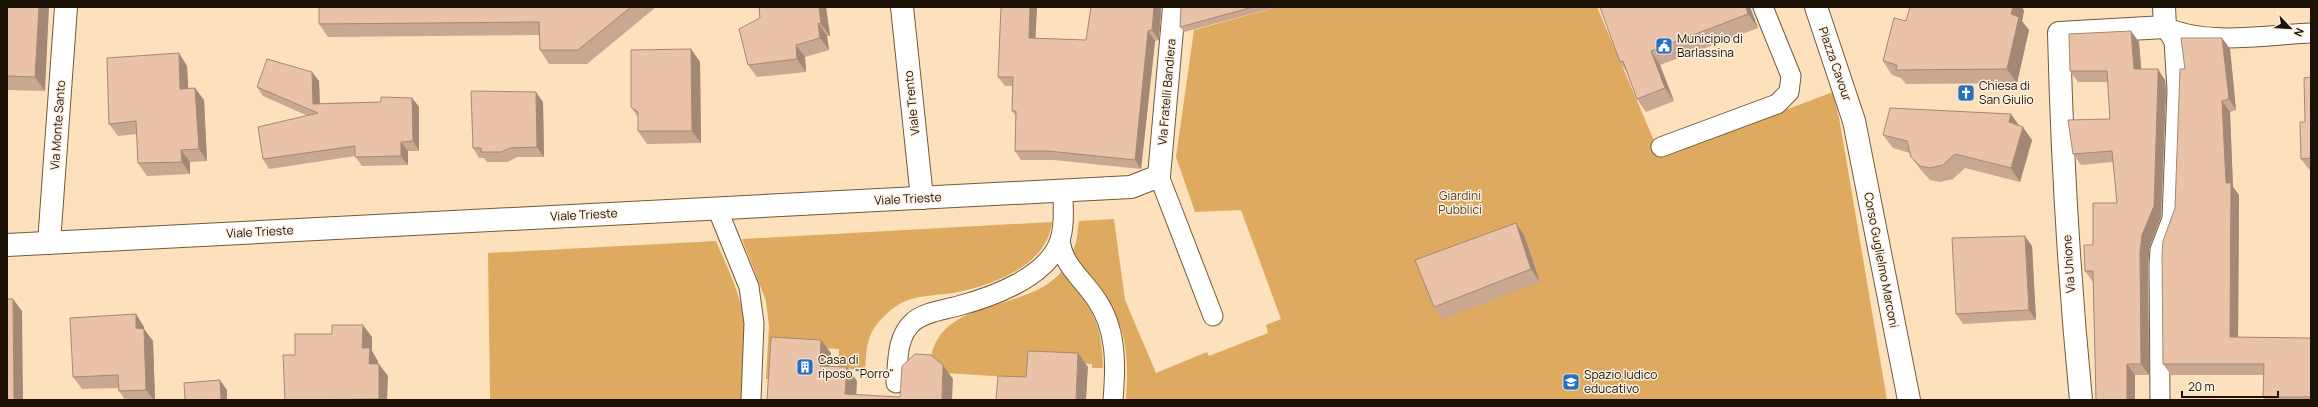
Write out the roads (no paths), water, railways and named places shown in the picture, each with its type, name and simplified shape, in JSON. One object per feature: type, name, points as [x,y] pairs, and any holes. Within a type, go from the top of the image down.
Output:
[{"type":"street","name":"Via Monte Santo","points":[[49,243],[66,7]]},
{"type":"street","name":"Viale Trento","points":[[902,7],[922,198]]},
{"type":"street","name":"Via Fratelli Bandiera","points":[[1159,176],[1174,7]]},
{"type":"street","name":"Piazza Cavour","points":[[1816,7],[1854,121]]},
{"type":"street","name":"Via Unione","points":[[2081,400],[2070,286],[2059,33],[2164,17]]},
{"type":"street","name":"Corso Guglielmo Marconi","points":[[1854,121],[1909,400]]},
{"type":"street","name":"Viale Trieste","points":[[7,245],[717,208],[1063,192],[1131,187],[1145,184],[1159,176]]},
{"type":"lane","points":[[1661,147],[1777,104],[1789,92],[1791,76],[1763,7]]},
{"type":"lane","points":[[2164,17],[2181,34],[2208,38],[2311,33]]},
{"type":"lane","points":[[2160,400],[2159,264],[2162,244],[2172,219],[2177,90],[2174,41],[2164,17]]},
{"type":"lane","points":[[1159,176],[1213,316]]},
{"type":"lane","points":[[896,382],[898,352],[904,333],[913,322],[930,313],[989,297],[1019,283],[1042,266],[1054,253],[1060,240],[1064,222],[1063,192]]},
{"type":"lane","points":[[717,208],[748,287],[754,323],[751,400]]},
{"type":"lane","points":[[1060,240],[1062,254],[1066,263],[1088,287],[1106,316],[1115,351],[1113,400]]},
{"type":"place","name":"Municipio di Barlassina","points":[[1664,46]]},
{"type":"place","name":"Chiesa di San Giulio","points":[[1966,93]]},
{"type":"place","name":"Casa di riposo \"Porro\"","points":[[805,367]]},
{"type":"place","name":"Spazio ludico educativo","points":[[1571,382]]},
{"type":"park label","name":"Giardini Pubblici","points":[[1460,203]]}]
